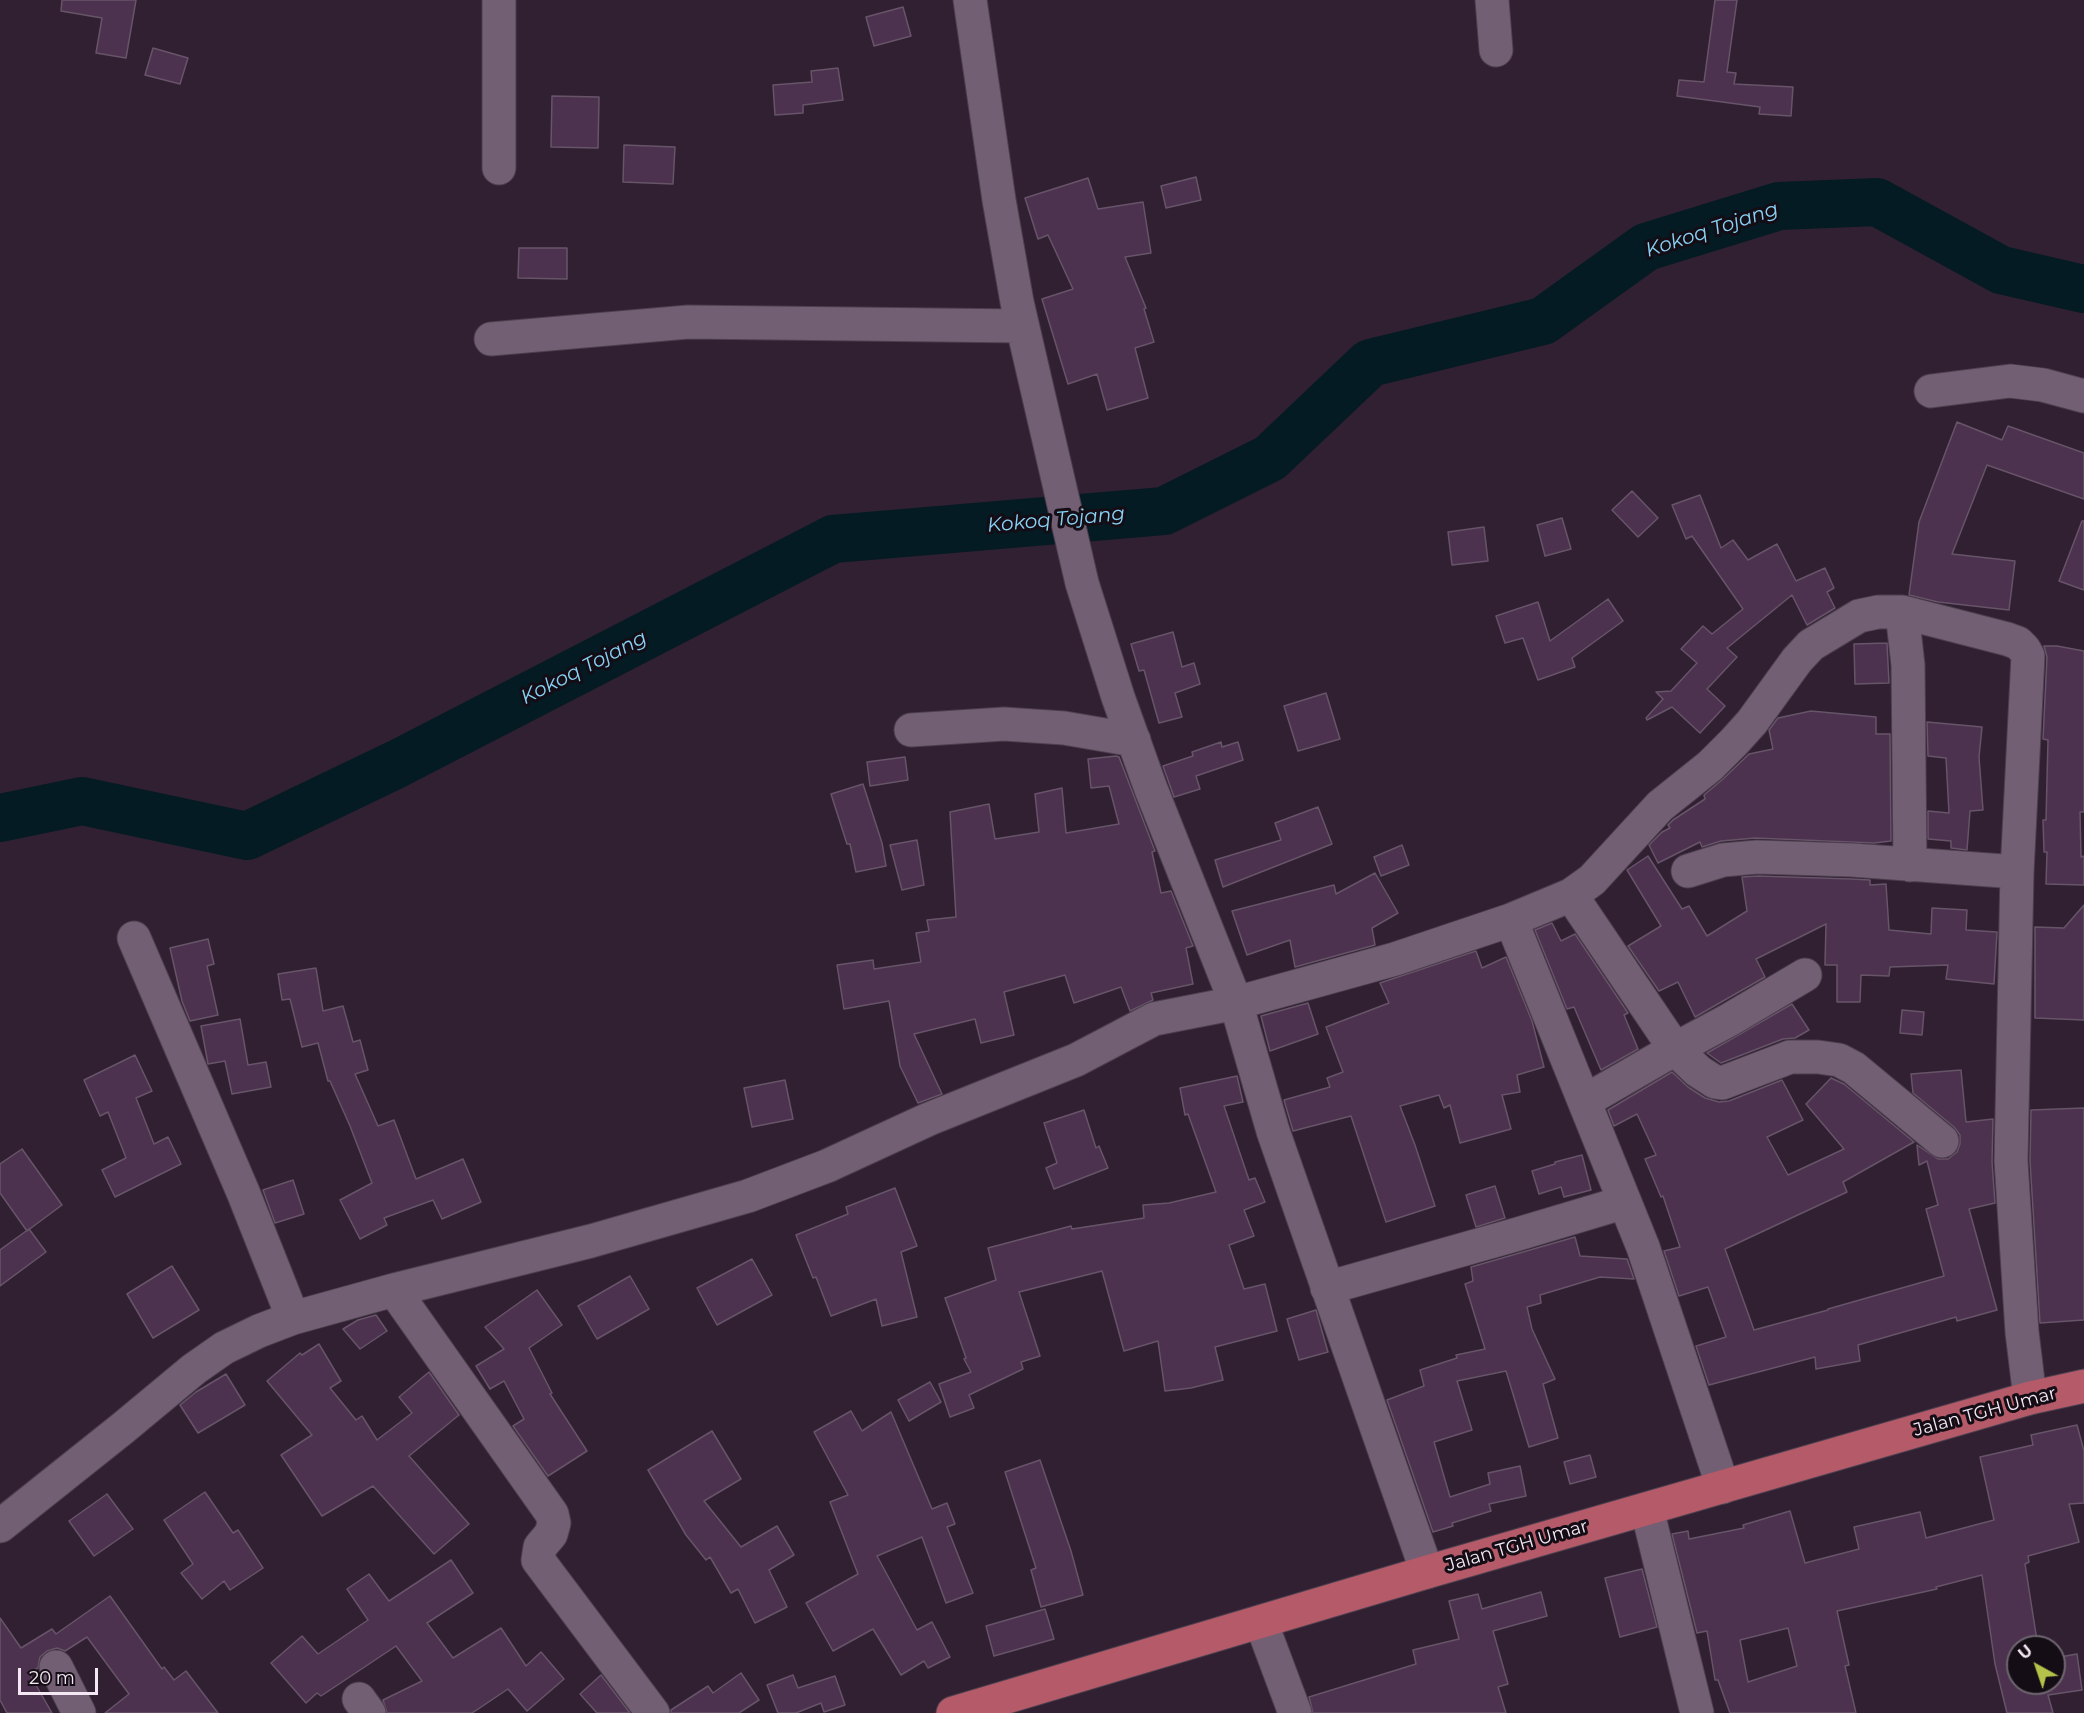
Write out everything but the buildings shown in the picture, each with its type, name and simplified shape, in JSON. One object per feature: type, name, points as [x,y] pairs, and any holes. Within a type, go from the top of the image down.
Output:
[{"type":"main road","name":"Jalan TGH Umar","points":[[960,1712],[1427,1572],[2030,1398],[2084,1386]]},
{"type":"street","points":[[499,0],[499,168]]},
{"type":"street","points":[[970,0],[999,200],[1022,326],[1082,583],[1134,740],[1236,1002],[1273,1131],[1427,1572]]},
{"type":"street","points":[[1492,0],[1497,50]]},
{"type":"street","points":[[491,339],[688,322],[1022,326]]},
{"type":"street","points":[[1931,391],[2010,381],[2043,385],[2084,396]]},
{"type":"street","points":[[0,1526],[194,1368],[224,1348],[259,1331],[293,1318],[394,1290],[591,1241],[748,1196],[827,1166],[929,1119],[1076,1060],[1154,1019],[1236,1002],[1395,959],[1511,920],[1571,895],[1599,873],[1660,806],[1710,766],[1734,742],[1811,645],[1859,616],[1878,612],[1902,612],[2018,643],[2028,656],[2017,872],[2011,1161],[2022,1332],[2030,1398]]},
{"type":"street","points":[[1902,612],[1908,665],[1910,865]]},
{"type":"street","points":[[910,729],[1004,724],[1064,728],[1134,740]]},
{"type":"street","points":[[1688,871],[1723,860],[1757,857],[2017,872]]},
{"type":"street","points":[[1571,895],[1675,1048],[1698,1071],[1715,1082],[1722,1083],[1790,1057],[1839,1060],[1854,1068],[1942,1141]]},
{"type":"street","points":[[1511,920],[1643,1247],[1724,1487]]},
{"type":"street","points":[[134,938],[229,1159],[293,1318]]},
{"type":"street","points":[[1585,1101],[1805,975]]},
{"type":"street","points":[[1327,1288],[1507,1238],[1625,1202]]},
{"type":"street","points":[[394,1290],[552,1514],[554,1523],[551,1534],[540,1547],[538,1560],[653,1713]]},
{"type":"street","points":[[1647,1509],[1697,1713]]},
{"type":"street","points":[[1261,1622],[1295,1713]]},
{"type":"street","points":[[56,1667],[79,1713]]},
{"type":"waterway","name":"Kokoq Tojang","points":[[0,818],[82,801],[247,836],[397,764],[833,539],[1164,511],[1270,458],[1370,363],[1543,321],[1646,247],[1779,206],[1877,202],[2001,270],[2084,289]]}]
